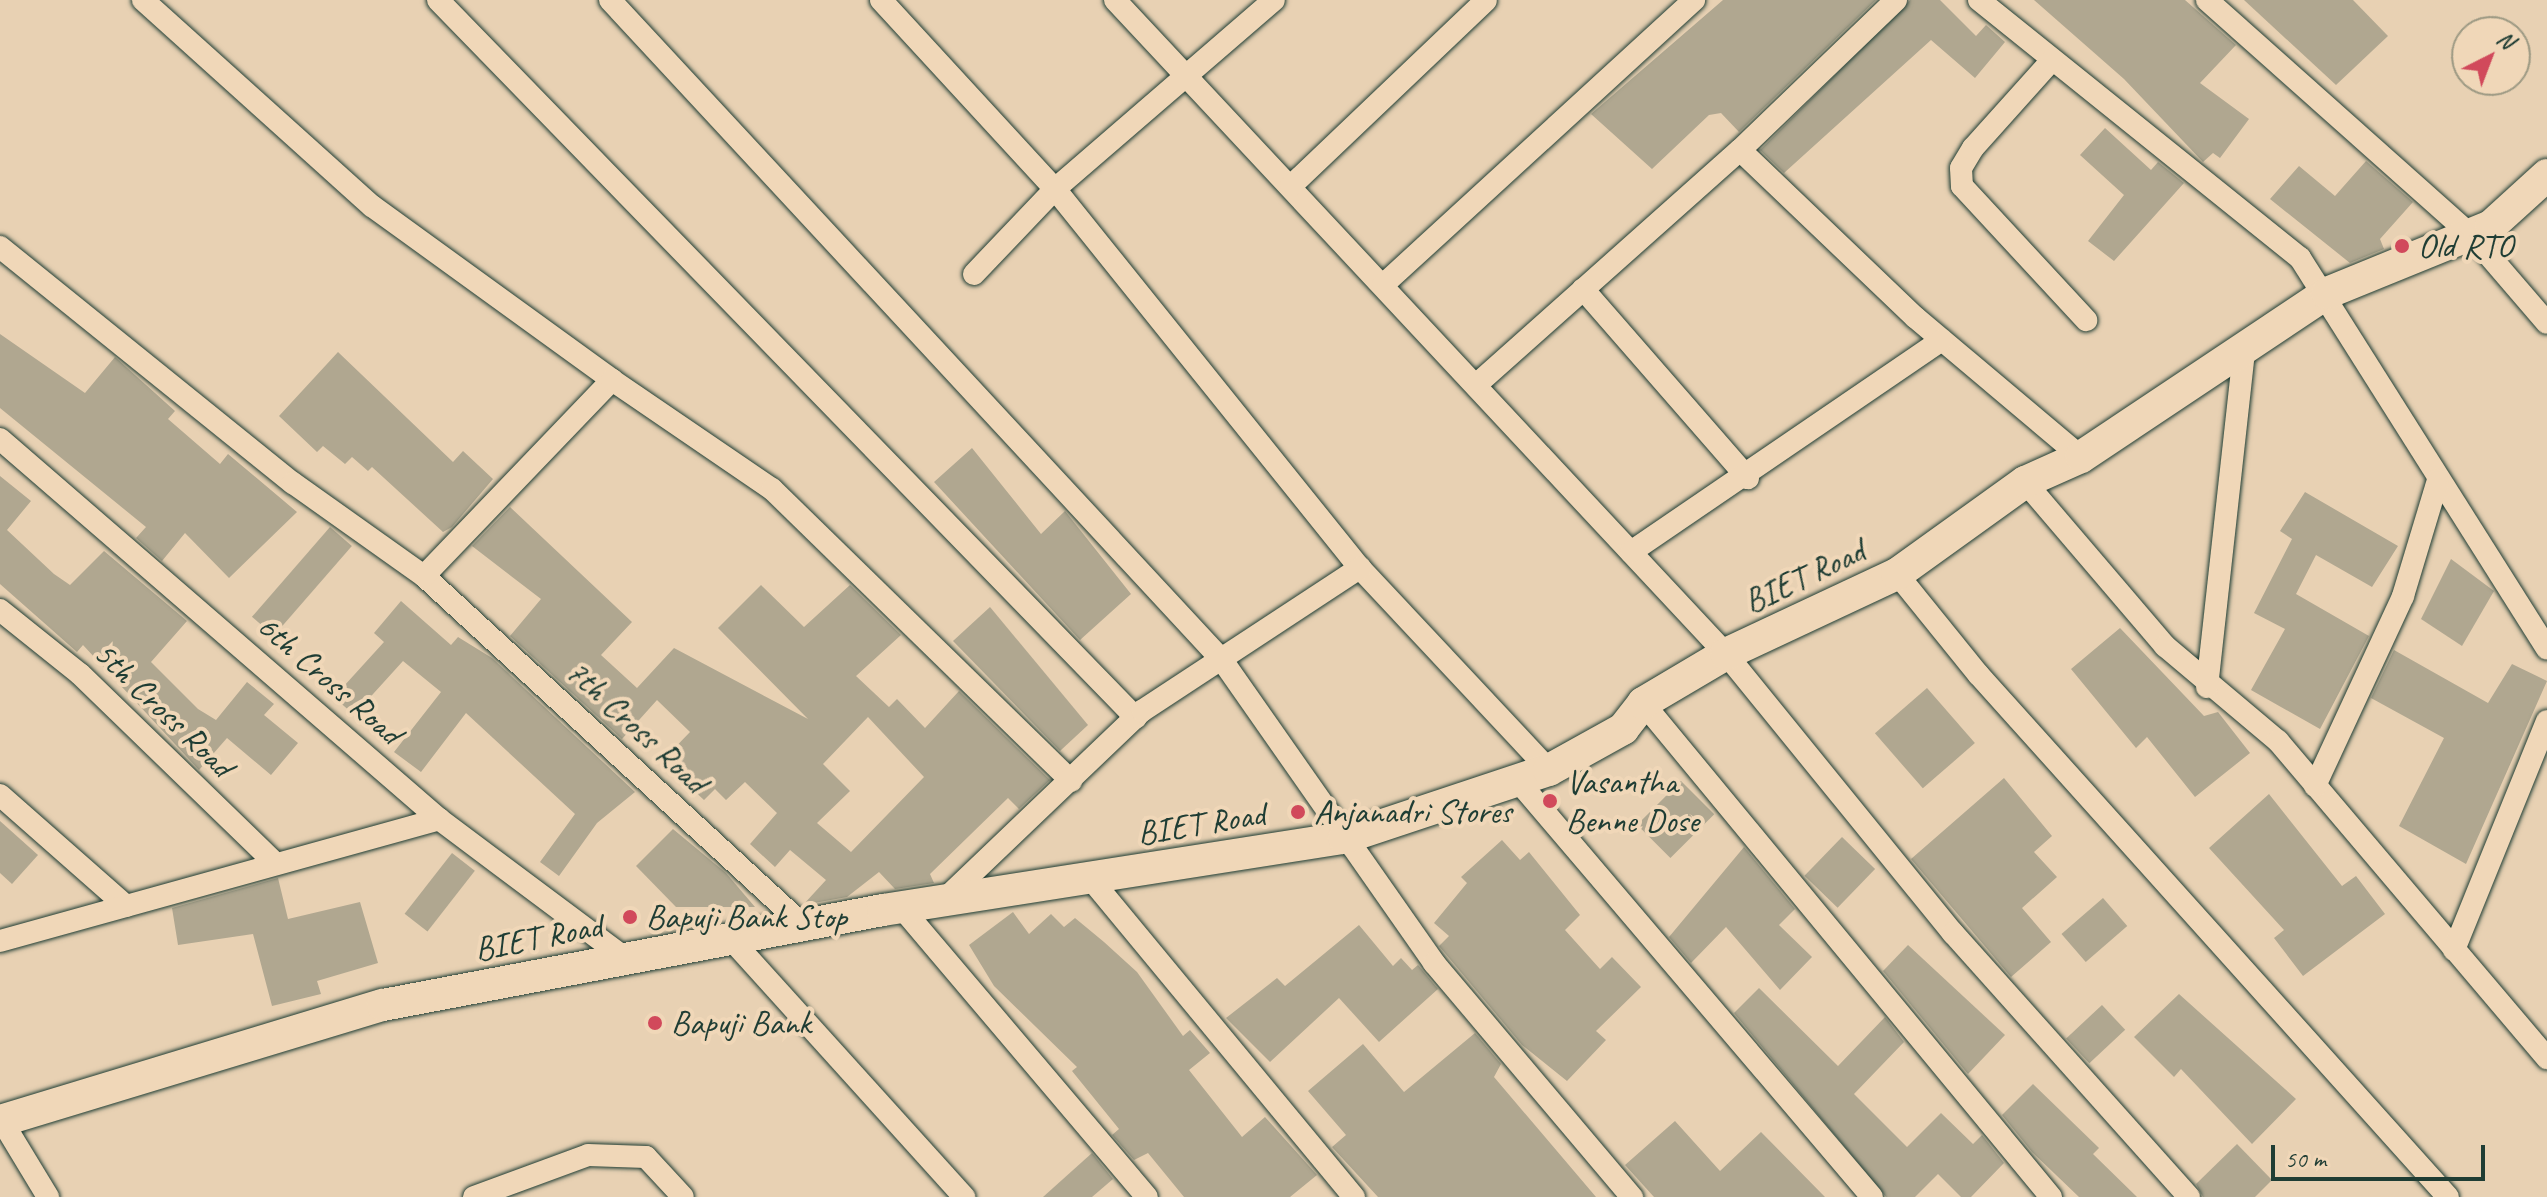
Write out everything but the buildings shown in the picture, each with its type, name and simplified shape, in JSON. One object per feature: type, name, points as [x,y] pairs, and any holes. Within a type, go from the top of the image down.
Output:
[{"type":"street","points":[[143,0],[372,206],[612,380],[772,489],[1071,781]]},
{"type":"street","points":[[438,0],[1136,718]]},
{"type":"street","points":[[610,0],[1222,660],[1434,963],[1632,1197]]},
{"type":"street","points":[[881,0],[1055,189],[1360,568],[1549,770]]},
{"type":"street","points":[[1115,0],[1726,654],[1943,921],[2189,1197]]},
{"type":"street","points":[[974,274],[1055,189],[1274,0]]},
{"type":"street","points":[[1291,186],[1486,0]]},
{"type":"street","points":[[1383,285],[1694,0]]},
{"type":"street","points":[[1476,385],[1740,150],[1896,0]]},
{"type":"street","points":[[1979,0],[2300,258],[2327,293],[2438,480],[2547,648]]},
{"type":"street","points":[[2207,0],[2473,237],[2547,323]]},
{"type":"street","points":[[2052,60],[1973,148],[1961,168],[1962,186],[2086,320]]},
{"type":"street","points":[[1740,150],[1942,340],[2081,457]]},
{"type":"street","name":"BIET Road","points":[[1,1121],[383,1005],[901,907],[1344,838],[1549,770],[1623,729],[1643,703],[1726,654],[1897,574],[2025,482],[2081,457],[2244,353],[2327,293],[2473,237],[2547,175]]},
{"type":"street","name":"7th Cross Road","points":[[0,247],[269,464],[424,576],[803,925]]},
{"type":"street","points":[[1583,289],[1748,478]]},
{"type":"street","points":[[1631,552],[1748,478],[1942,340]]},
{"type":"street","points":[[2207,687],[2244,353]]},
{"type":"street","points":[[424,576],[612,380]]},
{"type":"street","name":"6th Cross Road","points":[[0,439],[439,819],[626,959]]},
{"type":"street","points":[[2315,786],[2403,596],[2438,480]]},
{"type":"street","points":[[2025,482],[2207,687],[2278,741],[2547,1058]]},
{"type":"street","points":[[944,901],[1136,718],[1360,568]]},
{"type":"street","points":[[1897,574],[1978,674],[2448,1197]]},
{"type":"street","name":"5th Cross Road","points":[[0,610],[80,674],[275,863]]},
{"type":"street","points":[[1643,703],[2051,1197]]},
{"type":"street","points":[[2454,950],[2547,721]]},
{"type":"street","points":[[1518,781],[1872,1197]]},
{"type":"street","points":[[0,795],[126,906]]},
{"type":"street","points":[[0,941],[439,819]]},
{"type":"street","points":[[1090,878],[1354,1197]]},
{"type":"street","points":[[901,907],[1147,1197]]},
{"type":"street","points":[[731,939],[964,1197]]},
{"type":"street","points":[[1,1121],[48,1197]]},
{"type":"street","points":[[474,1197],[588,1155],[646,1157],[683,1197]]},
{"type":"place","name":"Old RTO","points":[[2402,246]]},
{"type":"place","name":"Vasantha Benne Dose","points":[[1550,801]]},
{"type":"place","name":"Anjanadri Stores","points":[[1298,812]]},
{"type":"place","name":"Bapuji Bank Stop","points":[[630,917]]},
{"type":"place","name":"Bapuji Bank","points":[[655,1023]]}]
